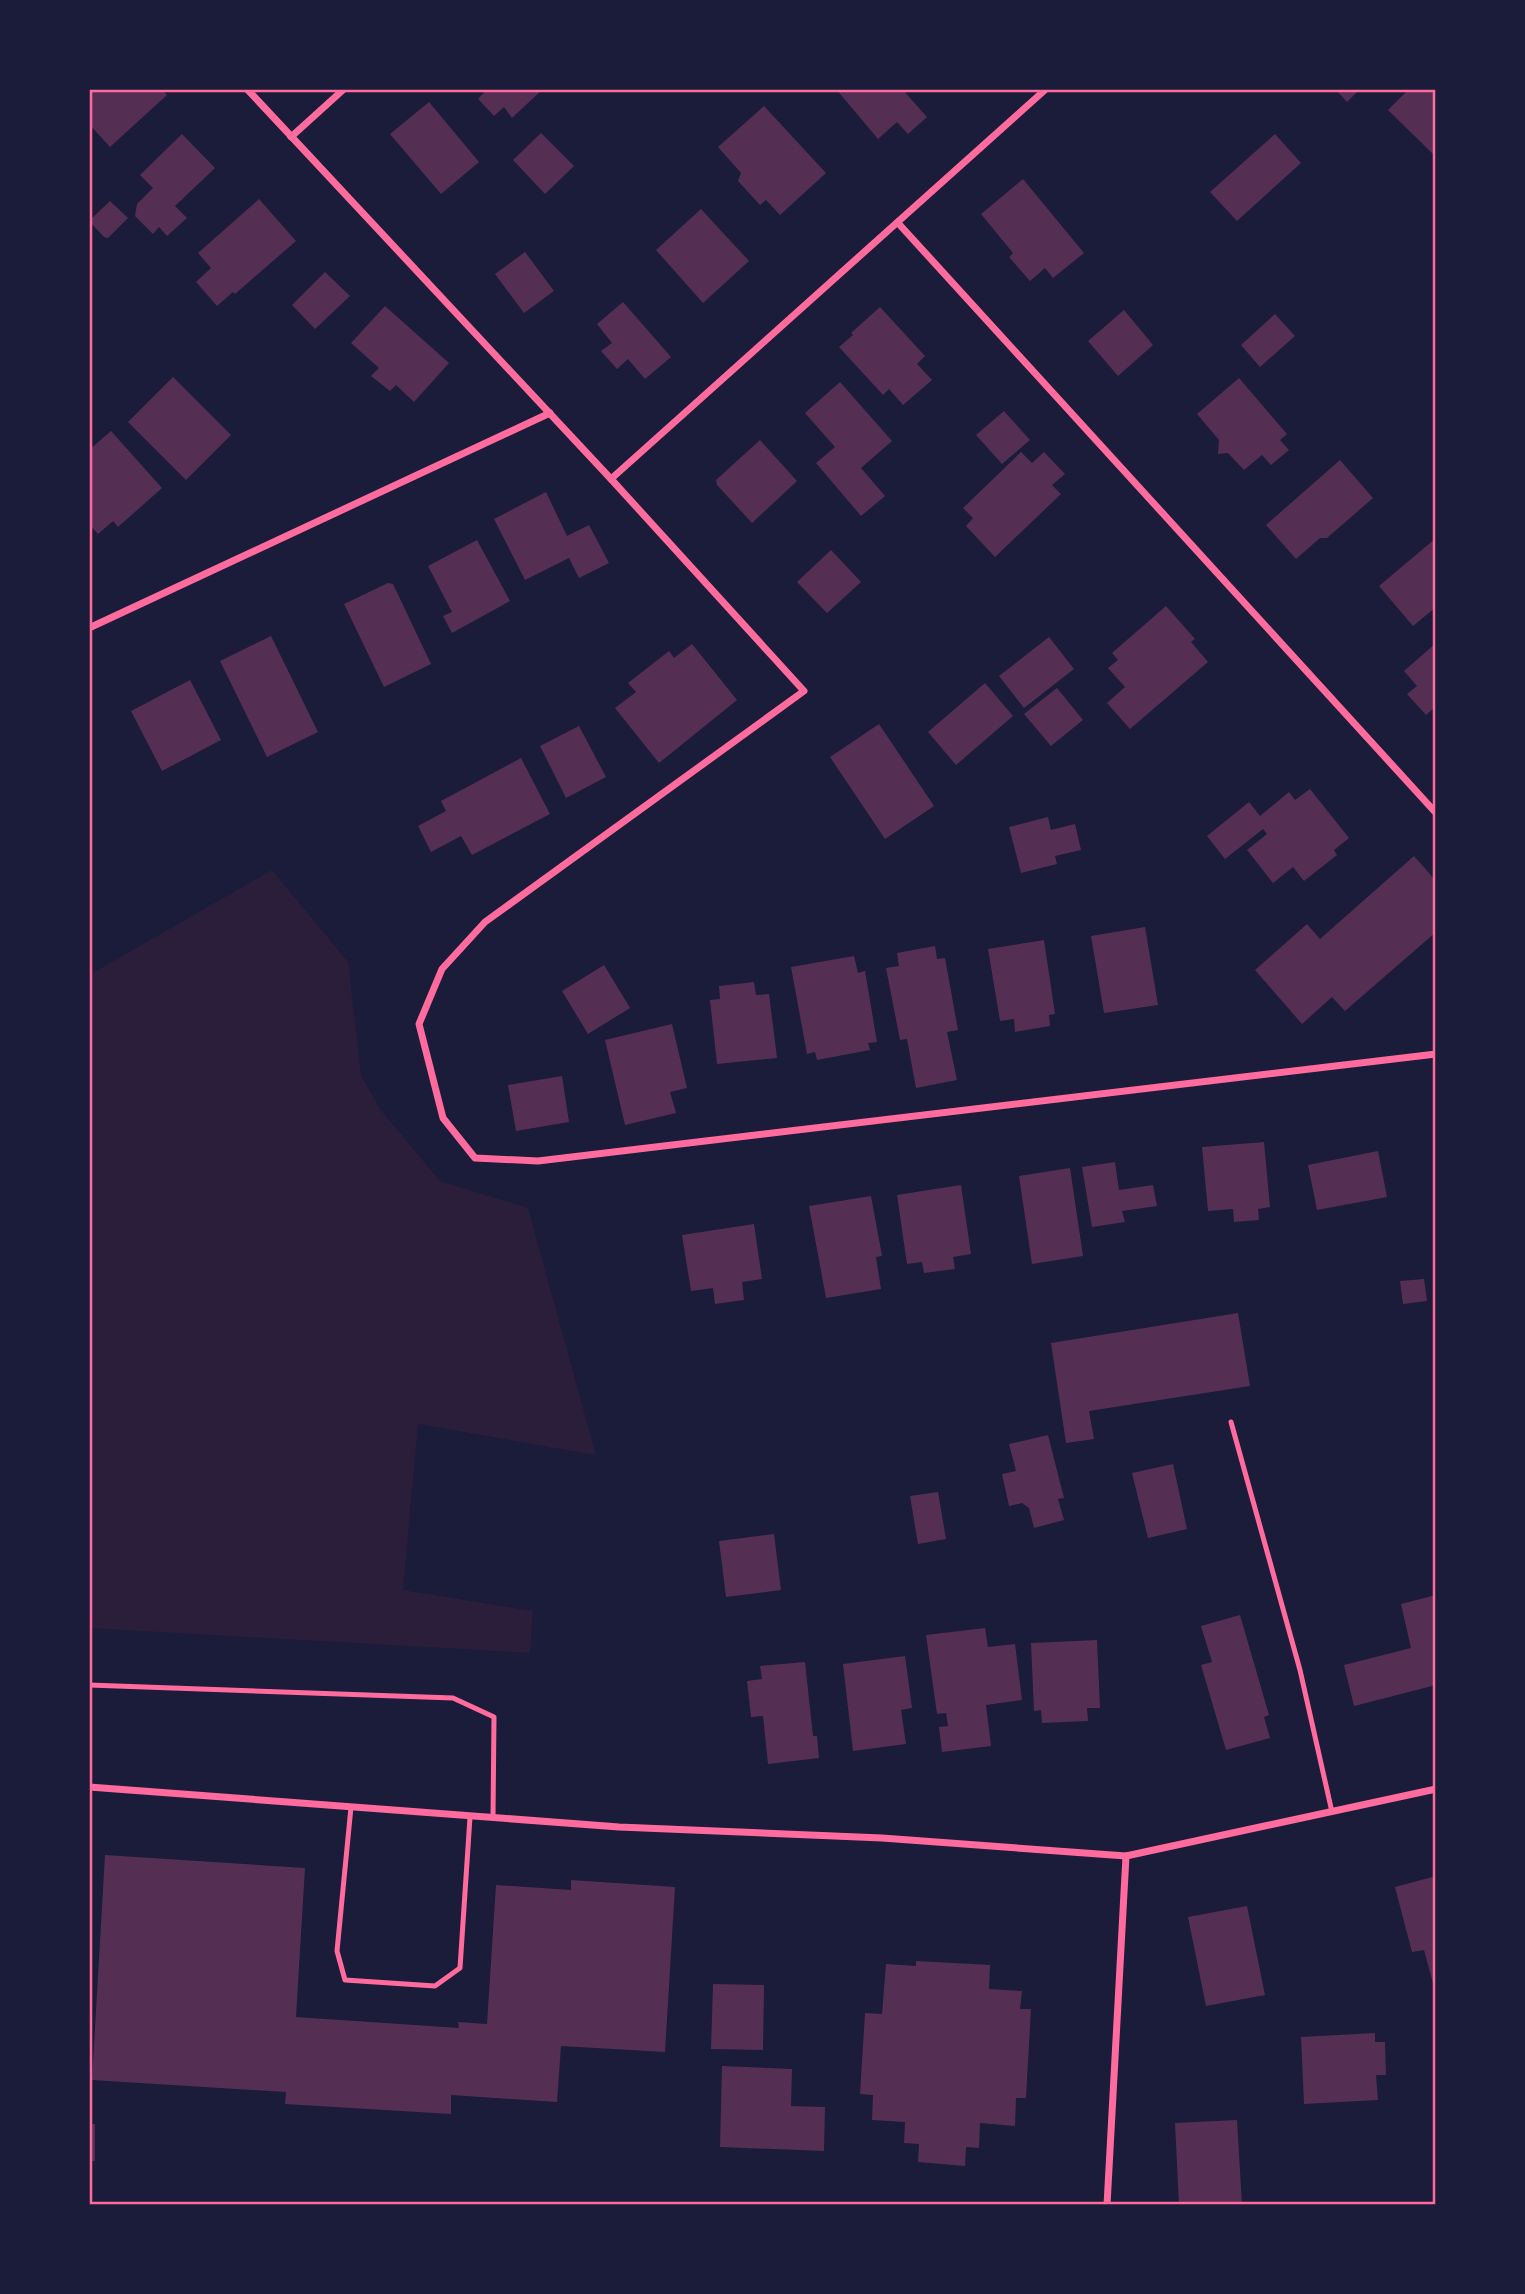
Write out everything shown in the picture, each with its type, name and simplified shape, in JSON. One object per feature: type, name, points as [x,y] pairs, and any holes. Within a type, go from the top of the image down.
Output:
[{"type":"street","points":[[247,89],[611,479],[804,691],[485,922],[442,969],[419,1024],[443,1118],[475,1158],[538,1161],[1436,1054]]},
{"type":"street","points":[[291,137],[344,89]]},
{"type":"street","points":[[611,479],[1046,89]]},
{"type":"street","points":[[898,223],[1436,813]]},
{"type":"street","points":[[90,627],[550,414]]},
{"type":"street","points":[[89,1787],[619,1827],[883,1838],[1126,1856],[1436,1789]]},
{"type":"street","points":[[1107,2205],[1126,1856]]},
{"type":"lane","points":[[1231,1422],[1300,1670],[1332,1812]]},
{"type":"lane","points":[[89,1685],[453,1698],[494,1717],[493,1818]]},
{"type":"lane","points":[[351,1807],[337,1951],[345,1980],[435,1986],[460,1968],[470,1816]]},
{"type":"shaded area","points":[[272,870],[348,962],[361,1075],[380,1109],[440,1181],[528,1208],[596,1455],[418,1424],[403,1590],[533,1611],[530,1653],[89,1628],[89,975]]},
{"type":"building","points":[[89,89],[162,89],[167,95],[110,147],[89,124]]},
{"type":"building","points":[[487,89],[543,89],[512,118],[504,107],[494,116],[478,99]]},
{"type":"building","points":[[836,89],[902,89],[927,117],[908,134],[897,122],[878,139]]},
{"type":"building","points":[[1335,89],[1360,89],[1347,102]]},
{"type":"building","points":[[1409,89],[1436,89],[1436,151],[1433,154],[1388,110]]},
{"type":"building","points":[[429,102],[479,162],[441,194],[390,134]]},
{"type":"building","points":[[764,106],[826,173],[780,215],[766,200],[760,205],[738,181],[741,173],[718,147]]},
{"type":"building","points":[[541,133],[574,166],[545,194],[513,160]]},
{"type":"building","points":[[182,134],[215,168],[175,206],[187,218],[167,236],[159,227],[153,234],[135,216],[137,204],[153,188],[140,175]]},
{"type":"building","points":[[1275,134],[1301,163],[1237,221],[1210,192]]},
{"type":"building","points":[[1023,179],[1084,253],[1053,278],[1045,268],[1030,281],[1009,257],[1013,253],[981,214]]},
{"type":"building","points":[[259,199],[296,241],[235,294],[233,292],[217,306],[196,282],[211,268],[198,253]]},
{"type":"building","points":[[110,201],[128,218],[108,238],[89,221]]},
{"type":"building","points":[[701,209],[749,261],[703,303],[656,250]]},
{"type":"building","points":[[525,252],[554,291],[524,313],[495,274]]},
{"type":"building","points":[[325,272],[350,296],[315,329],[292,305]]},
{"type":"building","points":[[623,302],[671,357],[645,379],[628,359],[617,369],[601,351],[612,343],[597,324]]},
{"type":"building","points":[[385,306],[449,363],[414,402],[396,385],[390,391],[371,376],[379,368],[351,343]]},
{"type":"building","points":[[880,307],[925,356],[917,364],[932,380],[903,405],[889,389],[883,395],[839,347]]},
{"type":"building","points":[[1124,310],[1153,345],[1118,376],[1088,341]]},
{"type":"building","points":[[1275,314],[1295,336],[1260,367],[1241,345]]},
{"type":"building","points":[[173,377],[231,435],[186,480],[128,422]]},
{"type":"building","points":[[1239,378],[1287,434],[1280,440],[1289,450],[1271,465],[1262,455],[1244,470],[1228,453],[1218,454],[1219,440],[1197,414]]},
{"type":"building","points":[[840,382],[892,441],[861,468],[885,496],[861,516],[816,463],[835,447],[805,413]]},
{"type":"building","points":[[1004,411],[1030,440],[1002,464],[976,435]]},
{"type":"building","points":[[111,431],[162,488],[118,527],[113,521],[98,534],[89,524],[89,450]]},
{"type":"building","points":[[760,440],[797,481],[752,523],[717,485],[716,480]]},
{"type":"building","points":[[1021,452],[1032,463],[1044,452],[1065,474],[1052,485],[1061,494],[995,557],[966,526],[973,518],[963,508]]},
{"type":"building","points":[[1340,460],[1373,498],[1327,538],[1320,538],[1296,559],[1266,525]]},
{"type":"building","points":[[546,492],[567,536],[589,525],[609,563],[579,578],[569,558],[525,580],[494,519]]},
{"type":"building","points":[[1436,538],[1436,607],[1413,626],[1379,586]]},
{"type":"building","points":[[477,540],[510,601],[452,633],[443,616],[452,612],[428,566]]},
{"type":"building","points":[[831,550],[861,582],[827,613],[797,582]]},
{"type":"building","points":[[388,583],[393,584],[431,664],[384,687],[344,604]]},
{"type":"building","points":[[1166,606],[1195,639],[1191,642],[1208,662],[1130,729],[1107,703],[1125,687],[1108,668],[1118,660],[1112,653]]},
{"type":"building","points":[[271,636],[318,732],[267,757],[220,661]]},
{"type":"building","points":[[1049,637],[1074,669],[1024,708],[999,676]]},
{"type":"building","points":[[1436,643],[1436,706],[1426,715],[1407,694],[1417,686],[1404,671]]},
{"type":"building","points":[[692,644],[737,700],[659,763],[615,708],[636,692],[628,683],[669,651],[674,658]]},
{"type":"building","points":[[190,680],[221,740],[162,771],[131,711]]},
{"type":"building","points":[[985,683],[1013,716],[956,765],[928,732]]},
{"type":"building","points":[[1057,688],[1083,720],[1051,746],[1024,714]]},
{"type":"building","points":[[879,724],[934,806],[885,839],[830,757]]},
{"type":"building","points":[[579,726],[606,777],[566,798],[540,746]]},
{"type":"building","points":[[521,758],[550,814],[472,855],[461,836],[431,852],[418,826],[446,811],[441,801]]},
{"type":"building","points":[[1310,789],[1349,838],[1334,850],[1337,855],[1304,881],[1293,867],[1273,883],[1247,850],[1267,834],[1263,829],[1225,859],[1207,836],[1249,802],[1260,816],[1289,792],[1295,800]]},
{"type":"building","points":[[1048,817],[1051,830],[1075,824],[1081,850],[1055,856],[1057,864],[1021,873],[1009,827]]},
{"type":"building","points":[[1414,856],[1436,881],[1436,932],[1345,1011],[1332,997],[1302,1024],[1255,970],[1307,924],[1320,939]]},
{"type":"building","points":[[1145,927],[1158,1005],[1104,1013],[1091,936]]},
{"type":"building","points":[[1044,940],[1055,1014],[1049,1015],[1050,1026],[1015,1032],[1014,1019],[1000,1021],[988,949]]},
{"type":"building","points":[[935,946],[937,959],[945,958],[958,1030],[947,1032],[957,1080],[916,1088],[907,1039],[900,1040],[886,968],[899,966],[897,953]]},
{"type":"building","points":[[854,956],[858,973],[865,971],[877,1042],[868,1043],[870,1050],[817,1060],[815,1052],[807,1054],[791,967]]},
{"type":"building","points":[[604,965],[630,1008],[588,1034],[562,991]]},
{"type":"building","points":[[754,982],[756,995],[769,994],[777,1058],[717,1064],[710,1000],[720,999],[719,986]]},
{"type":"building","points":[[672,1024],[687,1088],[670,1092],[676,1113],[625,1125],[605,1040]]},
{"type":"building","points":[[562,1076],[569,1122],[516,1131],[508,1085]]},
{"type":"building","points":[[1264,1142],[1270,1207],[1258,1209],[1259,1220],[1234,1222],[1233,1209],[1208,1211],[1202,1147]]},
{"type":"building","points":[[1378,1151],[1387,1197],[1317,1210],[1308,1165]]},
{"type":"building","points":[[1115,1162],[1119,1190],[1153,1185],[1157,1206],[1122,1211],[1125,1222],[1092,1227],[1082,1167]]},
{"type":"building","points":[[1070,1168],[1083,1256],[1032,1264],[1019,1176]]},
{"type":"building","points":[[961,1185],[971,1254],[953,1257],[955,1269],[924,1273],[922,1262],[907,1264],[897,1195]]},
{"type":"building","points":[[871,1196],[882,1256],[876,1257],[881,1289],[826,1298],[809,1206]]},
{"type":"building","points":[[754,1224],[762,1279],[742,1282],[744,1300],[715,1304],[713,1288],[691,1291],[682,1235]]},
{"type":"building","points":[[1424,1279],[1427,1301],[1403,1304],[1400,1281]]},
{"type":"building","points":[[1238,1313],[1250,1386],[1089,1411],[1094,1439],[1066,1443],[1051,1343]]},
{"type":"building","points":[[1048,1435],[1064,1498],[1058,1499],[1064,1520],[1034,1528],[1029,1508],[1022,1503],[1009,1506],[1002,1474],[1016,1471],[1009,1444]]},
{"type":"building","points":[[1173,1464],[1187,1529],[1148,1538],[1132,1473]]},
{"type":"building","points":[[938,1492],[946,1539],[918,1544],[910,1496]]},
{"type":"building","points":[[774,1534],[781,1590],[726,1597],[719,1541]]},
{"type":"building","points":[[1436,1595],[1436,1685],[1354,1706],[1344,1665],[1411,1648],[1401,1604]]},
{"type":"building","points":[[1240,1615],[1269,1715],[1264,1717],[1270,1738],[1226,1750],[1201,1665],[1212,1662],[1201,1626]]},
{"type":"building","points":[[985,1628],[988,1647],[1015,1644],[1022,1700],[986,1705],[991,1746],[942,1752],[939,1727],[948,1726],[946,1713],[937,1714],[926,1635]]},
{"type":"building","points":[[1097,1640],[1100,1708],[1087,1708],[1088,1721],[1042,1723],[1041,1710],[1034,1711],[1031,1643]]},
{"type":"building","points":[[905,1656],[912,1708],[901,1710],[906,1744],[853,1751],[843,1664]]},
{"type":"building","points":[[805,1662],[813,1736],[817,1736],[819,1758],[768,1764],[763,1716],[751,1717],[747,1681],[762,1679],[760,1666]]},
{"type":"building","points":[[105,1855],[305,1868],[296,2017],[459,2028],[458,2022],[487,2024],[496,1885],[571,1890],[571,1880],[675,1887],[665,2052],[561,2046],[557,2102],[451,2095],[451,2114],[285,2104],[286,2092],[92,2080]]},
{"type":"building","points":[[1436,1876],[1435,1991],[1424,1950],[1412,1952],[1395,1887]]},
{"type":"building","points":[[1247,1906],[1265,1995],[1206,2006],[1188,1917]]},
{"type":"building","points":[[916,1961],[990,1965],[989,1989],[1022,1991],[1020,2009],[1031,2009],[1026,2098],[1016,2098],[1015,2126],[980,2123],[979,2148],[966,2147],[965,2166],[918,2162],[919,2144],[904,2143],[905,2122],[872,2120],[873,2095],[860,2094],[865,2013],[882,2014],[886,1964],[916,1966]]},
{"type":"building","points":[[713,1984],[764,1985],[763,2050],[711,2049]]},
{"type":"building","points":[[1375,2033],[1375,2042],[1385,2042],[1386,2075],[1376,2075],[1378,2100],[1304,2104],[1301,2037]]},
{"type":"building","points":[[722,2066],[792,2069],[791,2106],[825,2107],[824,2151],[720,2147]]},
{"type":"building","points":[[1237,2120],[1242,2205],[1179,2205],[1175,2123]]},
{"type":"building","points":[[89,2124],[95,2124],[95,2161],[89,2161]]}]
